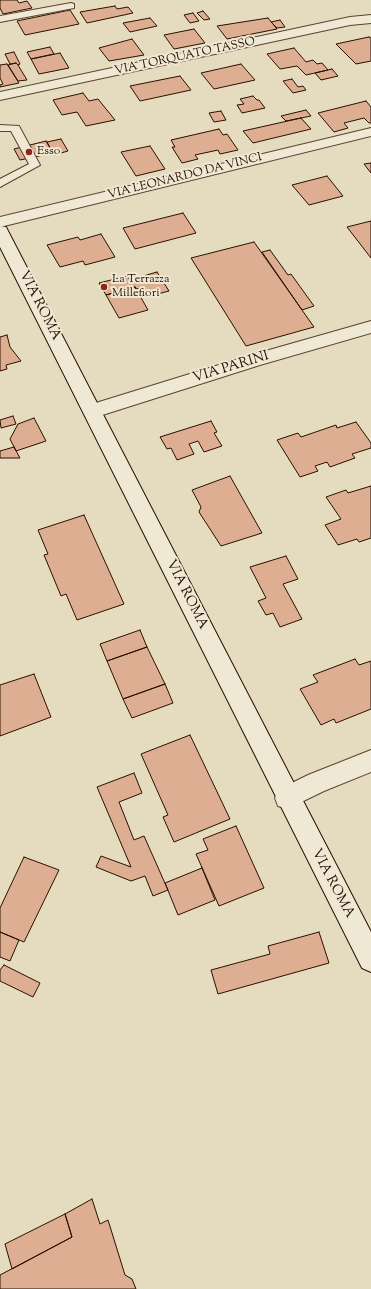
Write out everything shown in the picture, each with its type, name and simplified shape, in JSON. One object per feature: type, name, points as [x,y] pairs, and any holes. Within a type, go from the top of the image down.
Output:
[{"type":"street","name":"VIA TORQUATO TASSO","points":[[0,96],[350,21],[371,19]]},
{"type":"street","name":"VIA LEONARDO DA VINCI","points":[[0,222],[371,132]]},
{"type":"street","name":"VIA ROMA","points":[[0,231],[93,411],[287,798],[371,959]]},
{"type":"street","name":"VIA PARINI","points":[[93,411],[254,360],[371,327]]},
{"type":"street","points":[[287,798],[316,783],[371,761]]},
{"type":"lane","points":[[0,19],[71,6]]},
{"type":"lane","points":[[0,128],[16,128],[35,165],[0,184]]},
{"type":"building","points":[[0,0],[17,0],[19,3],[27,1],[32,8],[3,14],[0,8]]},
{"type":"building","points":[[115,6],[117,9],[128,7],[133,13],[87,23],[80,12]]},
{"type":"building","points":[[70,10],[79,24],[25,35],[17,21]]},
{"type":"building","points":[[203,11],[210,19],[204,20],[197,13]]},
{"type":"building","points":[[193,13],[199,21],[190,23],[184,15]]},
{"type":"building","points":[[150,18],[157,26],[130,32],[123,23]]},
{"type":"building","points":[[268,18],[277,29],[227,39],[217,26]]},
{"type":"building","points":[[280,20],[285,27],[277,28],[271,22]]},
{"type":"building","points":[[194,29],[205,43],[174,49],[164,35]]},
{"type":"building","points":[[369,37],[371,38],[371,61],[356,64],[336,44]]},
{"type":"building","points":[[132,39],[144,55],[109,61],[99,48]]},
{"type":"building","points":[[50,47],[54,54],[31,59],[27,52]]},
{"type":"building","points":[[294,48],[306,62],[313,60],[317,64],[322,63],[328,70],[306,75],[297,66],[280,69],[267,54]]},
{"type":"building","points":[[14,52],[20,64],[18,65],[16,63],[10,64],[5,54]]},
{"type":"building","points":[[60,53],[69,68],[39,74],[31,59]]},
{"type":"building","points":[[16,63],[27,80],[18,81],[8,65]]},
{"type":"building","points":[[7,64],[19,83],[0,87],[0,85],[3,84],[0,78],[0,65]]},
{"type":"building","points":[[241,64],[255,80],[214,89],[201,73]]},
{"type":"building","points":[[332,69],[338,76],[321,80],[315,73]]},
{"type":"building","points":[[180,76],[191,90],[140,101],[130,86]]},
{"type":"building","points":[[292,79],[298,87],[303,86],[306,90],[293,93],[283,81]]},
{"type":"building","points":[[83,93],[89,101],[98,99],[115,120],[86,126],[77,112],[62,115],[53,100]]},
{"type":"building","points":[[253,96],[259,100],[265,108],[242,113],[237,105],[244,104],[240,99]]},
{"type":"building","points":[[366,101],[371,107],[371,123],[364,118],[344,123],[348,128],[334,132],[318,113]]},
{"type":"building","points":[[306,110],[311,116],[286,121],[281,116]]},
{"type":"building","points":[[221,111],[226,120],[214,122],[209,113]]},
{"type":"building","points":[[301,118],[311,129],[253,143],[243,131]]},
{"type":"building","points":[[219,129],[223,135],[227,134],[238,150],[220,154],[218,150],[195,155],[198,159],[182,163],[172,147],[175,147],[171,140]]},
{"type":"building","points":[[61,139],[68,151],[54,155],[47,142]]},
{"type":"building","points":[[46,141],[53,153],[20,160],[14,149]]},
{"type":"building","points":[[150,146],[165,169],[136,176],[121,152]]},
{"type":"building","points":[[371,163],[371,173],[364,164]]},
{"type":"building","points":[[327,176],[343,196],[309,205],[292,185]]},
{"type":"building","points":[[183,213],[196,233],[135,249],[123,228]]},
{"type":"building","points":[[371,221],[371,258],[347,227]]},
{"type":"building","points":[[101,234],[115,257],[85,265],[83,261],[60,267],[47,245],[78,237],[80,240]]},
{"type":"building","points":[[254,242],[314,327],[246,346],[191,258]]},
{"type":"building","points":[[270,250],[288,275],[291,274],[314,306],[302,310],[262,252]]},
{"type":"building","points":[[157,272],[169,291],[146,297],[141,288],[136,289],[135,287],[106,295],[99,283],[127,276],[130,280]]},
{"type":"building","points":[[135,287],[148,310],[119,318],[106,295]]},
{"type":"building","points":[[7,335],[10,347],[21,361],[6,365],[7,369],[0,371],[0,337]]},
{"type":"building","points":[[13,416],[16,424],[1,428],[0,420]]},
{"type":"building","points":[[34,418],[46,441],[16,451],[10,439],[18,424]]},
{"type":"building","points":[[211,421],[217,432],[214,433],[222,446],[204,452],[198,441],[189,444],[194,454],[177,460],[171,448],[167,449],[160,437]]},
{"type":"building","points":[[356,422],[371,443],[371,448],[352,454],[355,458],[330,467],[327,462],[315,466],[318,471],[300,477],[277,440],[298,433],[301,437],[336,425],[337,428]]},
{"type":"building","points":[[14,447],[20,458],[0,458],[0,451]]},
{"type":"building","points":[[230,476],[262,533],[221,546],[199,512],[201,507],[192,490]]},
{"type":"building","points":[[371,486],[371,538],[359,542],[357,539],[338,545],[325,525],[341,519],[326,497],[346,490],[348,493]]},
{"type":"building","points":[[84,515],[124,604],[77,620],[66,594],[61,596],[44,555],[48,554],[38,530]]},
{"type":"building","points":[[286,556],[298,579],[283,584],[302,619],[280,627],[273,613],[266,615],[258,601],[266,598],[250,567]]},
{"type":"building","points":[[140,630],[147,647],[107,661],[100,644]]},
{"type":"building","points":[[147,647],[165,684],[123,699],[107,661]]},
{"type":"building","points":[[355,659],[359,665],[371,661],[371,709],[336,723],[334,719],[321,725],[300,689],[318,682],[313,675]]},
{"type":"building","points":[[34,674],[51,717],[0,736],[0,685]]},
{"type":"building","points":[[165,684],[173,703],[132,718],[123,699]]},
{"type":"building","points":[[190,735],[230,819],[174,842],[163,817],[168,815],[141,754]]},
{"type":"building","points":[[134,773],[142,793],[119,802],[134,840],[144,836],[168,890],[153,896],[145,876],[131,881],[96,867],[101,856],[131,867],[97,787]]},
{"type":"building","points":[[236,826],[264,888],[219,906],[196,854],[208,850],[203,839]]},
{"type":"building","points":[[24,857],[59,870],[24,942],[0,932],[0,908]]},
{"type":"building","points":[[202,868],[215,900],[178,915],[165,883]]},
{"type":"building","points":[[0,932],[19,940],[10,961],[0,957]]},
{"type":"building","points":[[319,932],[329,963],[218,994],[211,970],[270,954],[268,946]]},
{"type":"building","points":[[4,965],[40,983],[33,997],[0,981],[0,970]]},
{"type":"building","points":[[92,1199],[100,1224],[108,1220],[125,1275],[132,1279],[136,1289],[0,1289],[0,1275],[72,1237],[65,1214]]},
{"type":"building","points":[[65,1214],[72,1237],[12,1269],[5,1244]]},
{"type":"place","name":"Esso","points":[[29,152]]},
{"type":"place","name":"La Terrazza Millefiori","points":[[104,287]]}]
